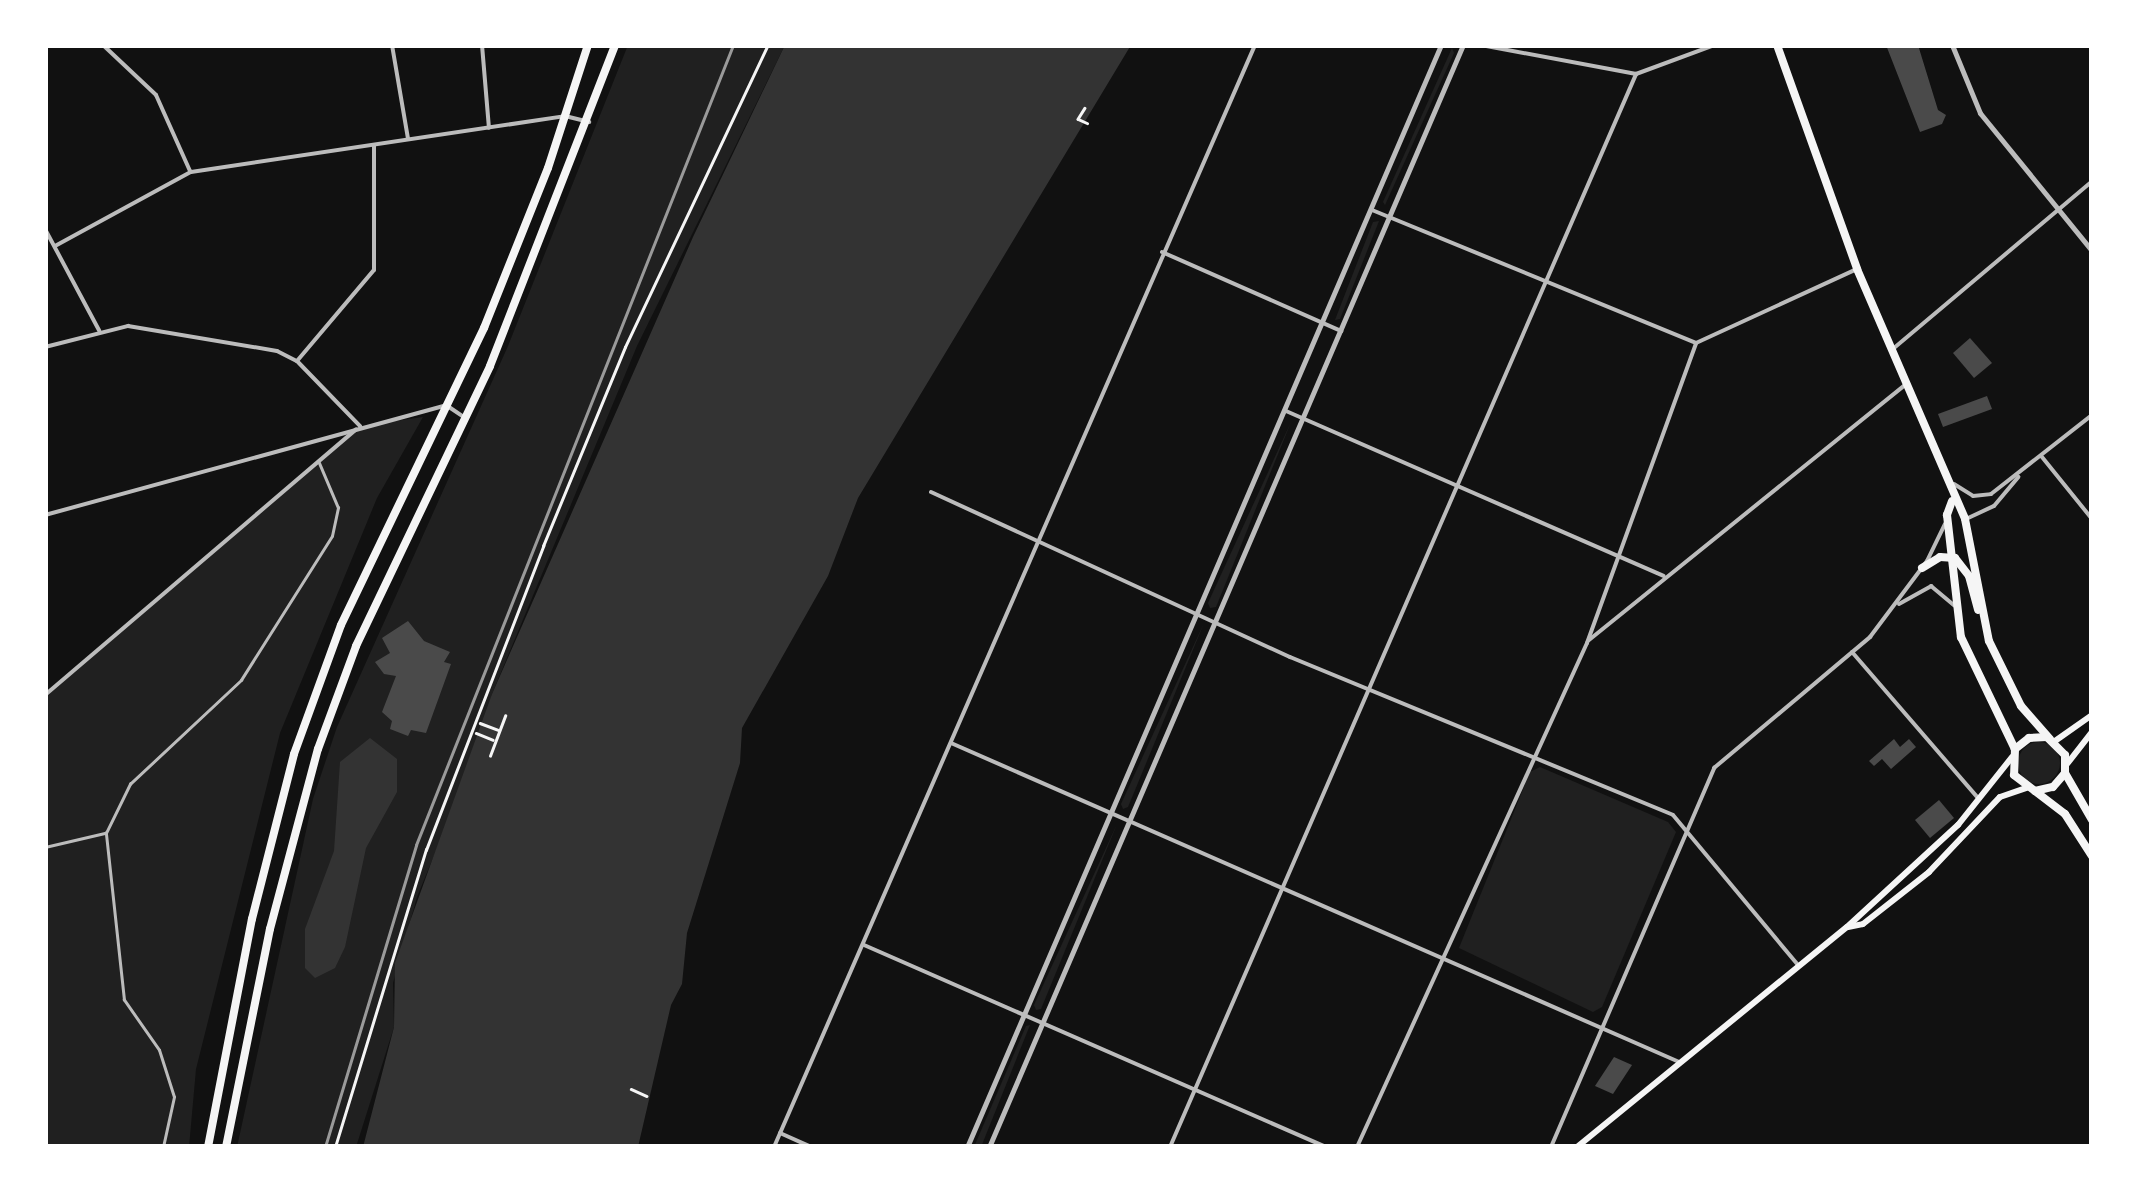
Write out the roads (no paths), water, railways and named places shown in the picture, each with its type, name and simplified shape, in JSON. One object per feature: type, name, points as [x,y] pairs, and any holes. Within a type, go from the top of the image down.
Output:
[{"type":"main road","points":[[208,1147],[252,919],[294,754],[341,625],[484,328],[588,45]]},
{"type":"main road","points":[[226,1147],[270,929],[318,749],[356,646],[465,418],[589,122],[615,45]]},
{"type":"main road","points":[[1777,45],[1890,351],[1952,501],[1965,519],[1982,618]]},
{"type":"main road","points":[[1952,501],[1947,515],[1955,558],[1959,619],[1969,662],[2014,753],[2014,775],[2065,814],[2092,856]]},
{"type":"main road","points":[[1922,568],[1955,558]]},
{"type":"main road","points":[[1955,558],[1969,576],[2005,678],[2052,740],[2092,820]]},
{"type":"main road","points":[[1577,1147],[1847,927],[1980,799],[2029,738],[2052,740],[2092,716]]},
{"type":"main road","points":[[1847,927],[1863,924],[1929,872],[2000,798],[2053,787],[2092,732]]},
{"type":"street","points":[[103,45],[156,95],[191,172]]},
{"type":"street","points":[[392,45],[408,141]]},
{"type":"street","points":[[482,45],[489,128]]},
{"type":"street","points":[[774,1147],[1254,45]]},
{"type":"street","points":[[966,1147],[1441,45]]},
{"type":"street","points":[[988,1147],[1463,45]]},
{"type":"street","points":[[1481,45],[1636,74],[1716,45]]},
{"type":"street","points":[[1952,45],[1980,113],[2092,250]]},
{"type":"street","points":[[1170,1147],[1549,285],[1636,74]]},
{"type":"street","points":[[55,246],[191,172],[565,116],[589,122]]},
{"type":"street","points":[[297,361],[374,270],[374,146]]},
{"type":"street","points":[[1890,351],[2092,181]]},
{"type":"street","points":[[1372,210],[1696,343]]},
{"type":"street","points":[[45,228],[100,331]]},
{"type":"street","points":[[1162,252],[1342,332]]},
{"type":"street","points":[[1356,1147],[1586,643],[1696,343],[1858,269]]},
{"type":"street","points":[[45,346],[128,326],[277,351],[297,361],[360,426]]},
{"type":"street","points":[[1586,643],[1664,576],[1904,386]]},
{"type":"street","points":[[45,515],[446,405],[465,418]]},
{"type":"street","points":[[1286,410],[1664,576]]},
{"type":"street","points":[[1965,519],[1994,506],[2018,477],[2092,415]]},
{"type":"street","points":[[45,695],[360,426]]},
{"type":"street","points":[[2042,457],[2092,519]]},
{"type":"street","points":[[1940,470],[1959,489],[1979,497],[2018,477]]},
{"type":"street","points":[[931,492],[1530,760],[1658,808],[1686,826],[1799,966]]},
{"type":"street","points":[[1551,1147],[1686,826],[1719,762],[1852,652],[1891,611],[1922,568],[1947,515]]},
{"type":"street","points":[[1891,611],[1931,586],[1950,597],[1959,619]]},
{"type":"street","points":[[1852,652],[1980,799]]},
{"type":"street","points":[[951,742],[1128,823],[1681,1062]]},
{"type":"street","points":[[864,945],[1326,1147]]},
{"type":"street","points":[[780,1133],[811,1147]]},
{"type":"lane","points":[[164,1147],[174,1097],[168,1068],[124,1000],[106,833],[130,784],[150,761],[232,692],[332,536],[338,508],[318,462]]},
{"type":"lane","points":[[45,846],[106,833]]},
{"type":"railway","points":[[325,1147],[416,845],[733,45]]}]
